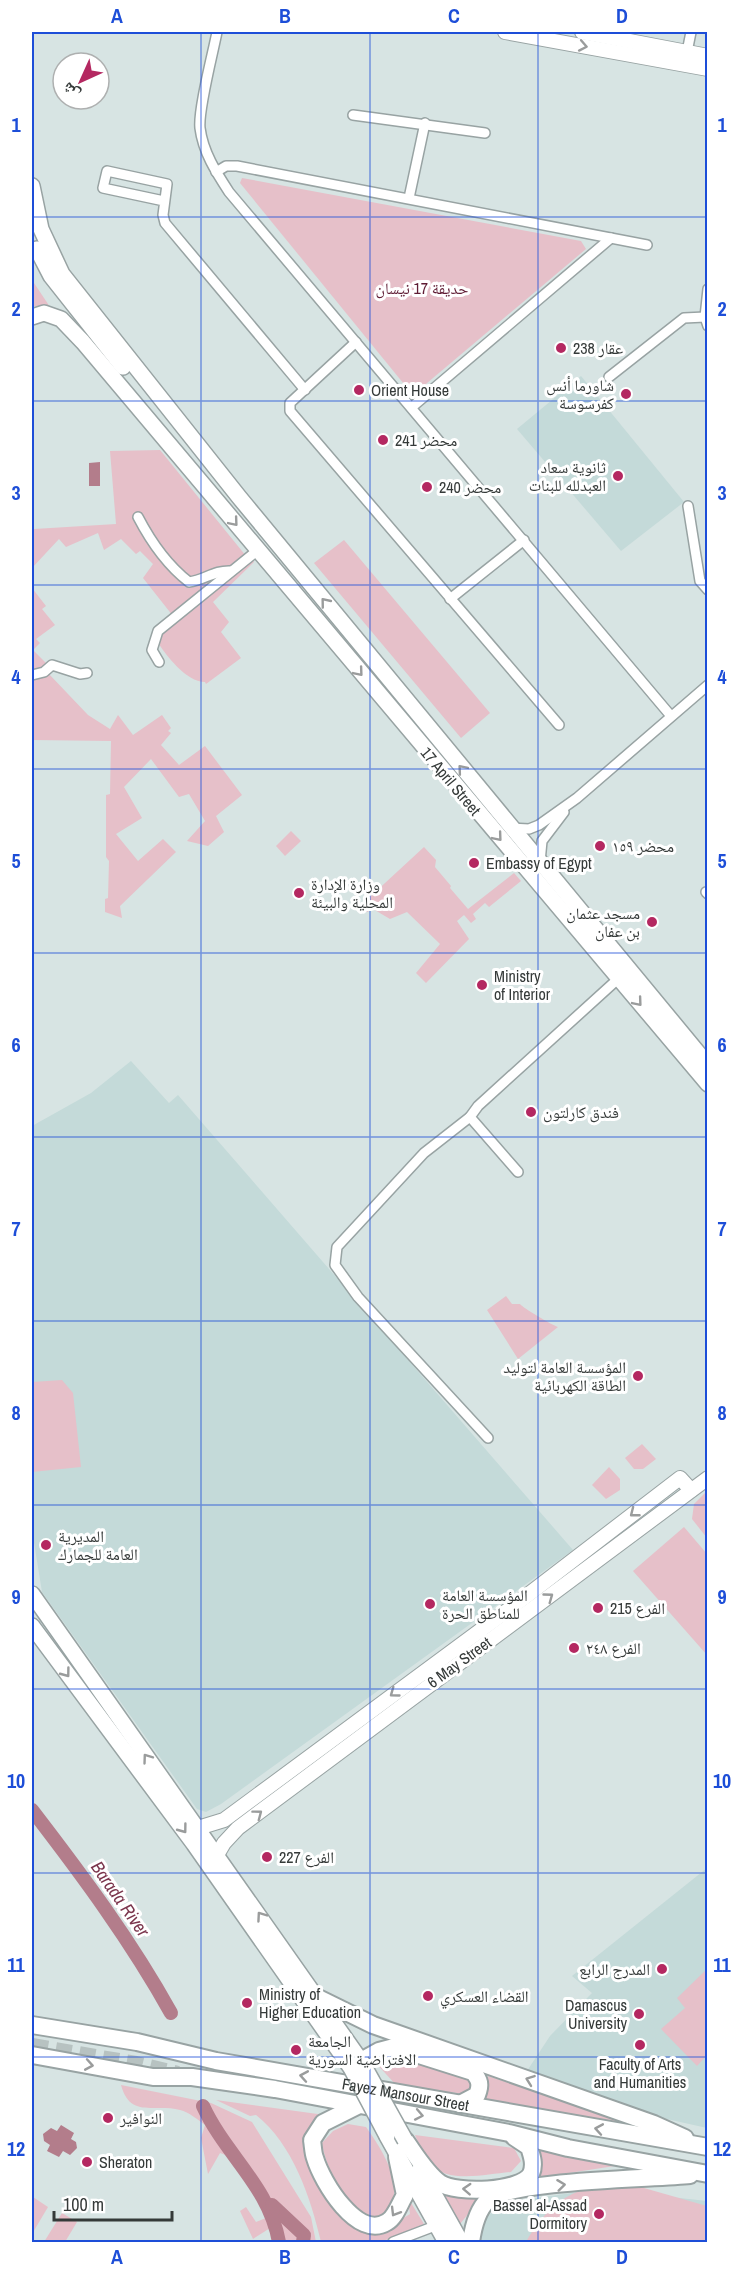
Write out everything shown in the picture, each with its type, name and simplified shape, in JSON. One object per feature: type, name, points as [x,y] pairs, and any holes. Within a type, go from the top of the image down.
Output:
[{"type":"highway","points":[[318,1998],[373,2025],[654,2124],[705,2147]]},
{"type":"highway","name":"Fayez Mansour Street","points":[[32,2025],[137,2042],[180,2054],[705,2147]]},
{"type":"highway","points":[[356,2064],[379,2051],[393,2047],[473,2072],[480,2087],[477,2095],[460,2104]]},
{"type":"highway","name":"Fayez Mansour Street","points":[[32,2055],[153,2077],[192,2077],[361,2104],[508,2133],[568,2148],[706,2174]]},
{"type":"highway","points":[[361,2104],[322,2123],[312,2140],[315,2160],[342,2207],[358,2222],[376,2227],[389,2222],[405,2195],[398,2157]]},
{"type":"highway","points":[[405,2140],[440,2183],[450,2188],[471,2191],[521,2183],[530,2176],[533,2167],[529,2147],[508,2133]]},
{"type":"highway","points":[[471,2242],[477,2217],[488,2200],[510,2191],[623,2177],[706,2174]]},
{"type":"main road","points":[[505,32],[686,58],[708,56]]},
{"type":"main road","points":[[582,32],[686,58],[708,69]]},
{"type":"main road","points":[[32,186],[40,229],[62,274],[239,497]]},
{"type":"main road","points":[[34,254],[95,333],[193,450],[239,497]]},
{"type":"main road","points":[[34,254],[58,302],[196,477]]},
{"type":"main road","points":[[32,317],[44,313],[61,319],[196,477]]},
{"type":"main road","name":"17 April Street","points":[[196,477],[387,707],[619,978],[682,1044],[708,1065]]},
{"type":"main road","name":"17 April Street","points":[[239,497],[540,862],[682,1044],[708,1084]]},
{"type":"main road","points":[[387,707],[400,695]]},
{"type":"main road","points":[[708,1059],[682,1044],[682,1062],[708,1093]]},
{"type":"main road","name":"6 May Street","points":[[520,1609],[569,1563],[680,1478],[691,1490]]},
{"type":"main road","name":"6 May Street","points":[[198,1828],[224,1820],[346,1727],[419,1683],[520,1609],[578,1575],[708,1478]]},
{"type":"main road","points":[[606,1535],[614,1547]]},
{"type":"main road","points":[[569,1563],[578,1575]]},
{"type":"main road","points":[[32,1594],[318,1998],[356,2064],[405,2140],[461,2242]]},
{"type":"main road","points":[[32,1626],[356,2064],[387,2136],[435,2226],[446,2242]]},
{"type":"main road","name":"6 May Street","points":[[217,1855],[233,1833],[355,1740],[419,1683]]},
{"type":"main road","points":[[346,1727],[355,1740]]},
{"type":"main road","points":[[270,1785],[279,1797]]},
{"type":"street","points":[[217,32],[200,127],[206,153],[229,192],[671,717]]},
{"type":"street","points":[[686,58],[690,32]]},
{"type":"street","points":[[353,115],[486,133]]},
{"type":"street","points":[[409,198],[425,123]]},
{"type":"street","points":[[216,172],[226,166],[237,166],[646,245]]},
{"type":"street","points":[[164,201],[103,188],[107,171],[167,184],[163,215],[165,223],[305,390]]},
{"type":"street","points":[[412,407],[611,238]]},
{"type":"street","points":[[609,377],[684,318],[706,321],[708,289]]},
{"type":"street","points":[[356,342],[290,403],[290,411],[559,725]]},
{"type":"street","points":[[688,506],[700,581],[708,590]]},
{"type":"street","points":[[138,517],[149,538],[178,573],[189,582],[221,571],[231,571]]},
{"type":"street","points":[[450,599],[524,540]]},
{"type":"street","points":[[159,662],[152,650],[158,631],[258,550]]},
{"type":"street","points":[[32,675],[44,672],[52,665],[80,674],[87,672]]},
{"type":"street","points":[[510,828],[529,829],[539,825],[577,798],[708,685]]},
{"type":"street","points":[[540,862],[542,841],[577,798]]},
{"type":"street","points":[[488,1438],[358,1297],[335,1265],[338,1247],[424,1153],[470,1117],[478,1106],[619,978]]},
{"type":"street","points":[[470,1117],[518,1172]]},
{"type":"street","points":[[393,2242],[435,2226]]},
{"type":"shaded area","points":[[581,376],[684,502],[621,551],[517,429]]},
{"type":"shaded area","points":[[100,462],[100,486],[89,486],[89,463]]},
{"type":"shaded area","points":[[131,1061],[169,1103],[178,1095],[573,1550],[221,1804],[206,1812],[197,1809],[42,1592],[32,1530],[32,1126],[91,1093]]},
{"type":"shaded area","name":"Damascus University","points":[[707,1868],[707,2128],[640,2113],[527,2071],[550,2036],[592,1993],[572,1976]]},
{"type":"shaded area","points":[[61,2125],[74,2133],[71,2139],[76,2142],[77,2148],[70,2155],[63,2151],[59,2157],[47,2151],[50,2145],[44,2141],[43,2134],[51,2128],[57,2131]]},
{"type":"shaded area","name":"Bassel al-Assad Dormitory","points":[[598,2189],[707,2201],[707,2242],[477,2242],[485,2219],[495,2209],[510,2202]]},
{"type":"green space","name":"حديقة 17 نيسان","points":[[242,178],[581,241],[586,249],[420,389],[408,389],[240,183]]},
{"type":"green space","points":[[32,280],[50,307],[32,306]]},
{"type":"green space","points":[[160,450],[246,556],[173,616],[143,578],[153,564],[140,551],[136,554],[121,539],[104,550],[98,533],[66,547],[59,539],[32,568],[34,529],[116,524],[110,451]]},
{"type":"green space","points":[[344,540],[490,713],[461,738],[314,563]]},
{"type":"green space","points":[[251,558],[254,562],[213,602],[229,622],[221,632],[241,658],[206,684],[191,678],[177,667],[156,640],[161,632]]},
{"type":"green space","points":[[32,588],[46,606],[42,609],[55,625],[36,639],[40,643],[33,650],[48,665],[34,671],[32,670]]},
{"type":"green space","points":[[48,673],[88,715],[110,729],[118,715],[133,735],[162,715],[171,728],[168,731],[171,733],[161,745],[179,765],[205,746],[242,795],[216,816],[224,832],[208,846],[187,841],[205,821],[189,794],[179,797],[151,759],[124,787],[142,818],[116,834],[138,861],[163,839],[176,852],[120,906],[122,918],[105,912],[105,899],[108,898],[109,861],[106,857],[106,795],[110,794],[111,741],[32,740],[32,678]]},
{"type":"green space","points":[[291,831],[301,841],[285,856],[276,846]]},
{"type":"green space","points":[[424,847],[436,860],[435,867],[468,909],[514,873],[521,881],[489,907],[485,903],[473,914],[476,919],[471,923],[464,915],[457,921],[469,939],[426,983],[416,973],[440,944],[407,912],[390,919],[373,909],[367,912],[359,907]]},
{"type":"green space","points":[[506,1296],[512,1304],[520,1304],[558,1327],[518,1359],[487,1310]]},
{"type":"green space","points":[[62,1380],[73,1393],[81,1467],[32,1472],[32,1382]]},
{"type":"green space","points":[[642,1444],[656,1459],[643,1469],[634,1469],[625,1458]]},
{"type":"green space","points":[[609,1467],[620,1479],[620,1490],[606,1499],[592,1485]]},
{"type":"green space","points":[[707,1491],[707,1538],[692,1519],[694,1504]]},
{"type":"green space","points":[[684,1527],[707,1554],[707,1655],[633,1571]]},
{"type":"green space","points":[[707,1969],[707,2055],[697,2066],[661,2029],[685,2008],[677,1998]]},
{"type":"green space","points":[[400,2052],[471,2079],[472,2086],[466,2093],[457,2093],[397,2086],[374,2061]]},
{"type":"green space","points":[[488,2076],[656,2131],[484,2100]]},
{"type":"green space","points":[[121,2085],[211,2103],[252,2122],[311,2217],[316,2242],[284,2242],[278,2223],[253,2239],[240,2211],[246,2207],[256,2222],[276,2214],[245,2162],[220,2153],[208,2174],[201,2138],[205,2125],[180,2110],[137,2106],[125,2096]]},
{"type":"green space","points":[[216,2100],[325,2115],[316,2128],[336,2207],[390,2226],[410,2214],[408,2198],[424,2224],[381,2242],[321,2242],[299,2173],[280,2141],[256,2115],[250,2116]]},
{"type":"green space","points":[[348,2124],[366,2127],[379,2146],[390,2169],[394,2193],[392,2204],[376,2219],[360,2216],[344,2199],[324,2152],[322,2143],[333,2131]]},
{"type":"green space","points":[[415,2135],[514,2148],[521,2161],[511,2172],[479,2176],[447,2174],[429,2164]]},
{"type":"green space","points":[[540,2150],[641,2162],[536,2178],[542,2168]]},
{"type":"green space","name":"Bassel al-Assad Dormitory","points":[[611,2186],[644,2188],[707,2206],[707,2242],[526,2242],[535,2227],[561,2201],[581,2191]]},
{"type":"green space","points":[[439,2189],[486,2192],[460,2224]]},
{"type":"green space","points":[[33,2197],[48,2207],[32,2234],[32,2199]]},
{"type":"green space","points":[[62,2213],[77,2222],[65,2242],[44,2242]]},
{"type":"waterway","name":"Barada River","points":[[32,1810],[105,1909],[156,1986],[171,2013]]},
{"type":"waterway","name":"Barada River","points":[[203,2106],[212,2124],[266,2204],[279,2242]]},
{"type":"waterway","points":[[272,2205],[304,2235],[303,2242]]},
{"type":"tunnel","points":[[32,2046],[136,2064],[178,2074]]},
{"type":"place","name":"عقار 238","points":[[561,348]]},
{"type":"place","name":"Orient House","points":[[359,390]]},
{"type":"place","name":"شاورما أنس كفرسوسة","points":[[626,394]]},
{"type":"place","name":"محضر 241","points":[[383,440]]},
{"type":"place","name":"ثانوية سعاد العبدلله للبنات","points":[[618,476]]},
{"type":"place","name":"محضر 240","points":[[427,487]]},
{"type":"place","name":"محضر ١٥٩","points":[[600,846]]},
{"type":"place","name":"Embassy of Egypt","points":[[474,863]]},
{"type":"place","name":"وزارة الإدارة المحلية والبيئة","points":[[299,893]]},
{"type":"place","name":"مسجد عثمان بن عفان","points":[[652,922]]},
{"type":"place","name":"Ministry of Interior","points":[[482,985]]},
{"type":"place","name":"فندق كارلتون","points":[[531,1112]]},
{"type":"place","name":"المؤسسة العامة لتوليد الطاقة الكهربائية","points":[[638,1376]]},
{"type":"place","name":"المديرية العامة للجمارك","points":[[46,1545]]},
{"type":"place","name":"المؤسسة العامة للمناطق الحرة","points":[[430,1604]]},
{"type":"place","name":"الفرع 215","points":[[598,1608]]},
{"type":"place","name":"الفرع ٢٤٨","points":[[574,1648]]},
{"type":"place","name":"الفرع 227","points":[[267,1857]]},
{"type":"place","name":"المدرج الرابع","points":[[662,1969]]},
{"type":"place","name":"القضاء العسكري","points":[[428,1996]]},
{"type":"place","name":"Ministry of Higher Education","points":[[247,2003]]},
{"type":"place","name":"Damascus University","points":[[639,2014]]},
{"type":"place","name":"Faculty of Arts and Humanities","points":[[640,2045]]},
{"type":"place","name":"الجامعة الافتراضية السورية","points":[[296,2050]]},
{"type":"place","name":"النوافير","points":[[108,2118]]},
{"type":"place","name":"Sheraton","points":[[87,2162]]},
{"type":"place","name":"Bassel al-Assad Dormitory","points":[[599,2214]]}]
